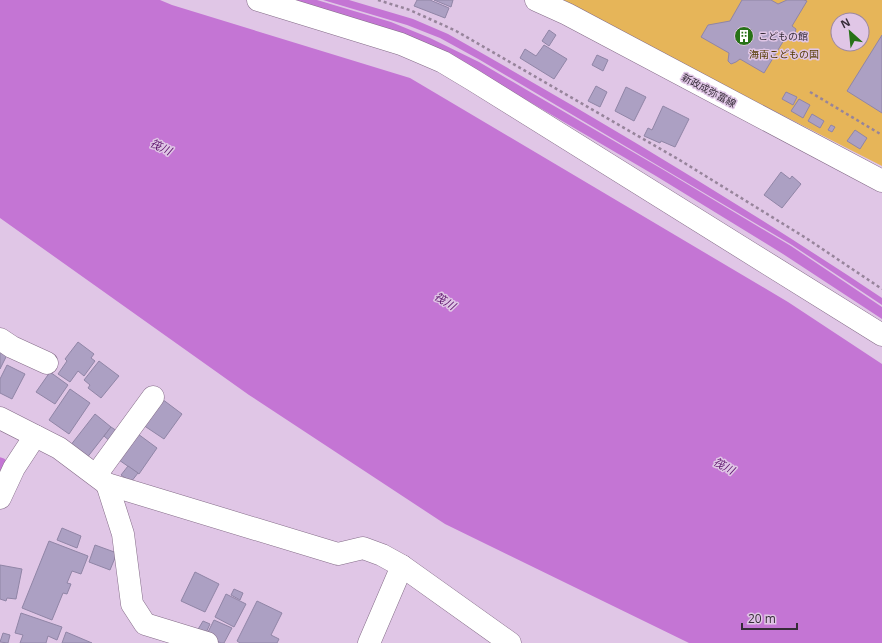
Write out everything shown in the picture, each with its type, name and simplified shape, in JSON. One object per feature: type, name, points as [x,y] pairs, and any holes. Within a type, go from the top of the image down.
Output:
[{"type":"street","points":[[258,0],[401,44],[443,62],[882,335]]},
{"type":"street","name":"新政成弥富線","points":[[536,0],[567,14],[882,181]]},
{"type":"street","points":[[0,339],[12,347],[47,363]]},
{"type":"street","points":[[102,480],[153,397]]},
{"type":"street","points":[[0,418],[59,448],[102,480],[338,554],[363,548],[382,554],[402,566],[510,643]]},
{"type":"street","points":[[0,498],[14,468],[35,436]]},
{"type":"street","points":[[102,480],[123,534],[132,604],[145,624],[207,643]]},
{"type":"street","points":[[369,643],[402,566]]},
{"type":"path","points":[[378,0],[410,10],[456,31],[678,159],[806,238],[882,289]]},
{"type":"path","points":[[810,92],[882,135]]},
{"type":"green space","name":"海南こどもの国","points":[[557,0],[882,0],[882,166]]},
{"type":"water","name":"筏川","points":[[0,0],[160,0],[410,78],[788,302],[882,364],[882,643],[689,643],[445,524],[249,395],[0,218]]},
{"type":"water","points":[[285,0],[317,0],[391,22],[430,38],[479,62],[791,246],[882,307],[882,319],[783,254],[656,176],[472,68]]},
{"type":"water","points":[[323,0],[349,0],[413,19],[448,34],[613,129],[721,195],[882,298],[882,305],[792,245],[480,60],[440,38],[407,25]]},
{"type":"building","points":[[417,0],[430,0],[449,8],[445,18],[414,6]]},
{"type":"building","points":[[434,0],[453,0],[451,7]]},
{"type":"building","name":"こどもの館","points":[[742,0],[771,0],[778,4],[787,0],[807,1],[792,26],[796,29],[795,33],[792,35],[787,35],[764,73],[740,59],[731,64],[728,61],[729,53],[701,37],[708,25],[730,21]]},
{"type":"building","points":[[549,30],[556,35],[549,46],[542,41]]},
{"type":"building","points":[[882,35],[882,113],[847,91]]},
{"type":"building","points":[[544,45],[567,59],[554,79],[520,58],[525,49],[536,56]]},
{"type":"building","points":[[597,55],[608,60],[603,71],[592,65]]},
{"type":"building","points":[[596,86],[607,92],[600,107],[588,101]]},
{"type":"building","points":[[626,87],[646,97],[634,121],[615,111]]},
{"type":"building","points":[[786,92],[797,97],[793,105],[782,99]]},
{"type":"building","points":[[799,99],[810,105],[803,118],[791,111]]},
{"type":"building","points":[[663,106],[689,119],[675,147],[661,141],[660,143],[644,136],[648,128],[652,130]]},
{"type":"building","points":[[812,114],[824,121],[820,128],[808,121]]},
{"type":"building","points":[[831,125],[835,127],[832,132],[828,130]]},
{"type":"building","points":[[855,130],[867,138],[860,149],[847,141]]},
{"type":"building","points":[[781,172],[790,179],[792,176],[801,184],[782,208],[764,195]]},
{"type":"building","points":[[78,342],[94,354],[91,358],[95,361],[84,376],[78,371],[70,382],[58,374],[67,361],[65,359]]},
{"type":"building","points":[[0,352],[7,355],[0,369]]},
{"type":"building","points":[[99,361],[119,376],[101,398],[88,388],[90,385],[84,380]]},
{"type":"building","points":[[7,365],[25,374],[12,399],[0,393],[0,379]]},
{"type":"building","points":[[50,372],[68,385],[55,404],[36,392]]},
{"type":"building","points":[[70,389],[90,403],[69,434],[49,420]]},
{"type":"building","points":[[162,399],[182,414],[164,439],[143,425]]},
{"type":"building","points":[[95,414],[111,427],[86,459],[70,446]]},
{"type":"building","points":[[111,427],[120,433],[112,443],[104,436]]},
{"type":"building","points":[[138,434],[157,448],[139,474],[119,460]]},
{"type":"building","points":[[128,466],[138,473],[131,482],[121,475]]},
{"type":"building","points":[[62,528],[81,536],[77,548],[57,540]]},
{"type":"building","points":[[49,541],[88,556],[81,574],[72,571],[67,583],[71,584],[67,594],[63,593],[52,620],[22,608]]},
{"type":"building","points":[[95,545],[117,553],[110,570],[89,562]]},
{"type":"building","points":[[0,565],[22,569],[16,599],[7,598],[6,601],[0,599]]},
{"type":"building","points":[[195,572],[219,584],[205,612],[181,601]]},
{"type":"building","points":[[234,589],[243,593],[240,600],[231,595]]},
{"type":"building","points":[[226,594],[246,604],[234,627],[215,617]]},
{"type":"building","points":[[257,601],[282,613],[271,635],[279,639],[277,643],[240,643],[237,641]]},
{"type":"building","points":[[21,613],[62,627],[57,640],[48,636],[46,643],[20,643],[23,635],[15,633]]},
{"type":"building","points":[[214,620],[232,628],[224,643],[206,636]]},
{"type":"building","points":[[203,621],[210,624],[205,635],[197,631]]},
{"type":"building","points":[[66,632],[92,643],[62,643]]},
{"type":"building","points":[[3,633],[10,635],[8,643],[0,642]]},
{"type":"waterway","points":[[0,460],[3,461],[0,468]]},
{"type":"place","name":"こどもの館","points":[[744,36]]}]
